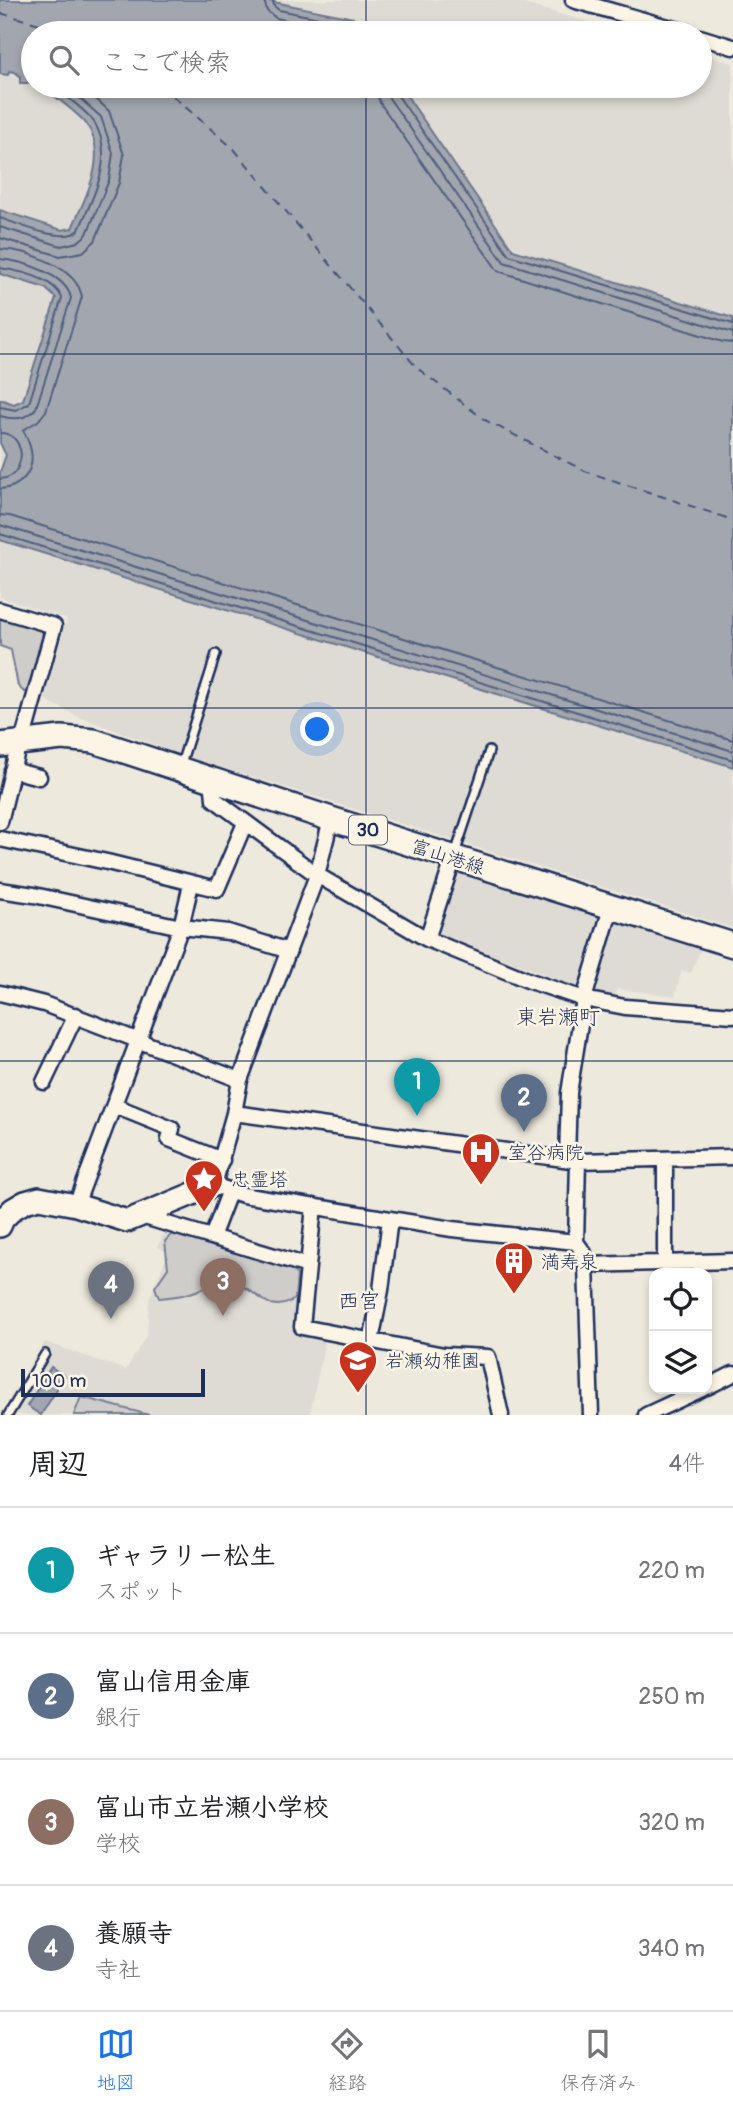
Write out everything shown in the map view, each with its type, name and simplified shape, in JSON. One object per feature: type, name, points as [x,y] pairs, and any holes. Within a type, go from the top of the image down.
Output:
[{"type":"main road","name":"富山港線","points":[[13,743],[62,738],[94,741],[331,819],[733,945]]},
{"type":"street","points":[[573,0],[647,21]]},
{"type":"street","points":[[712,41],[733,47]]},
{"type":"street","points":[[0,610],[54,626],[13,743],[12,770],[0,822]]},
{"type":"street","points":[[12,770],[39,776]]},
{"type":"street","points":[[212,780],[214,799],[245,822],[317,875],[427,939],[530,981],[584,999],[625,1007],[733,1015]]},
{"type":"street","points":[[212,1237],[222,1187],[222,1160],[240,1080],[317,875],[331,819]]},
{"type":"street","points":[[0,839],[216,889],[245,822]]},
{"type":"street","points":[[427,939],[454,858]]},
{"type":"street","points":[[76,1205],[181,927],[191,884]]},
{"type":"street","points":[[0,890],[181,927],[228,932],[289,951]]},
{"type":"street","points":[[591,1415],[586,1265],[584,1253],[576,1242],[569,1093],[584,999],[611,908]]},
{"type":"street","points":[[0,993],[26,998],[76,1015],[240,1080]]},
{"type":"street","points":[[44,1082],[76,1015]]},
{"type":"street","points":[[115,1106],[172,1129],[169,1139],[222,1160]]},
{"type":"street","points":[[234,1113],[572,1160],[733,1157]]},
{"type":"street","points":[[665,1159],[665,1262]]},
{"type":"street","points":[[1,1221],[26,1202],[39,1198],[76,1205],[127,1221],[222,1187],[243,1195],[452,1229],[576,1242]]},
{"type":"street","points":[[314,1206],[302,1327],[444,1355],[488,1357],[501,1415]]},
{"type":"street","points":[[141,1216],[308,1266]]},
{"type":"street","points":[[371,1341],[390,1219]]},
{"type":"street","points":[[586,1265],[733,1261]]},
{"type":"street","points":[[712,1384],[733,1374]]},
{"type":"street","points":[[646,1415],[664,1411],[694,1394]]},
{"type":"lane","points":[[179,769],[216,654]]},
{"type":"lane","points":[[454,858],[489,751]]},
{"type":"lane","points":[[8,1415],[45,1354]]},
{"type":"shaded area","points":[[264,0],[509,0],[585,21],[355,21],[353,18]]},
{"type":"shaded area","points":[[712,57],[733,63],[733,318],[513,250],[408,98],[712,98]]},
{"type":"shaded area","points":[[9,71],[21,76],[21,98],[56,98],[88,125],[98,156],[94,174],[72,228],[56,298],[0,472],[0,74],[8,75]]},
{"type":"shaded area","points":[[0,540],[733,767],[733,928],[176,753],[77,716],[44,699],[67,619],[0,597]]},
{"type":"shaded area","points":[[0,613],[16,617],[42,630],[43,637],[30,690],[24,692],[18,686],[11,650],[0,646]]},
{"type":"shaded area","points":[[461,870],[598,913],[601,917],[580,988],[441,935],[439,929],[457,871]]},
{"type":"shaded area","points":[[619,919],[702,947],[691,973],[682,970],[675,996],[617,989],[615,998],[596,995],[594,991],[615,921]]},
{"type":"shaded area","points":[[166,1230],[298,1270],[297,1333],[325,1340],[310,1415],[2,1415],[45,1342],[126,1370],[147,1334],[149,1300],[168,1253],[157,1247]]},
{"type":"shaded area","points":[[182,1231],[287,1265],[297,1275],[295,1299],[286,1304],[271,1304],[238,1284],[227,1282],[216,1283],[187,1294],[159,1298],[155,1287],[168,1268],[165,1241],[171,1235]]},
{"type":"shaded area","points":[[81,1397],[149,1415],[74,1415]]},
{"type":"water","points":[[0,0],[264,0],[353,18],[355,21],[21,21],[21,83],[20,76],[15,72],[0,74]]},
{"type":"water","points":[[58,98],[408,98],[513,250],[733,318],[733,767],[0,540],[0,472],[6,455],[0,443],[0,399],[14,404],[23,400],[56,298],[45,288],[0,274],[0,210],[62,230],[72,228],[93,177],[96,150],[87,125]]},
{"type":"water","points":[[51,1367],[65,1376],[41,1415],[27,1406]]},
{"type":"ferry route","points":[[0,13],[29,21]]},
{"type":"ferry route","points":[[175,98],[234,149],[417,368],[485,420],[585,471],[733,520]]},
{"type":"place","name":"ギャラリー松生","points":[[417,1116]]},
{"type":"place","name":"富山信用金庫","points":[[524,1132]]},
{"type":"place","name":"室谷病院","points":[[481,1186]]},
{"type":"place","name":"忠霊塔","points":[[204,1213]]},
{"type":"place","name":"満寿泉","points":[[514,1295]]},
{"type":"place","name":"富山市立岩瀬小学校","points":[[223,1316]]},
{"type":"place","name":"養願寺","points":[[111,1319]]},
{"type":"place","name":"岩瀬幼稚園","points":[[358,1394]]},
{"type":"district","name":"東岩瀬町","points":[[558,1017]]},
{"type":"district","name":"西宮","points":[[359,1301]]}]
